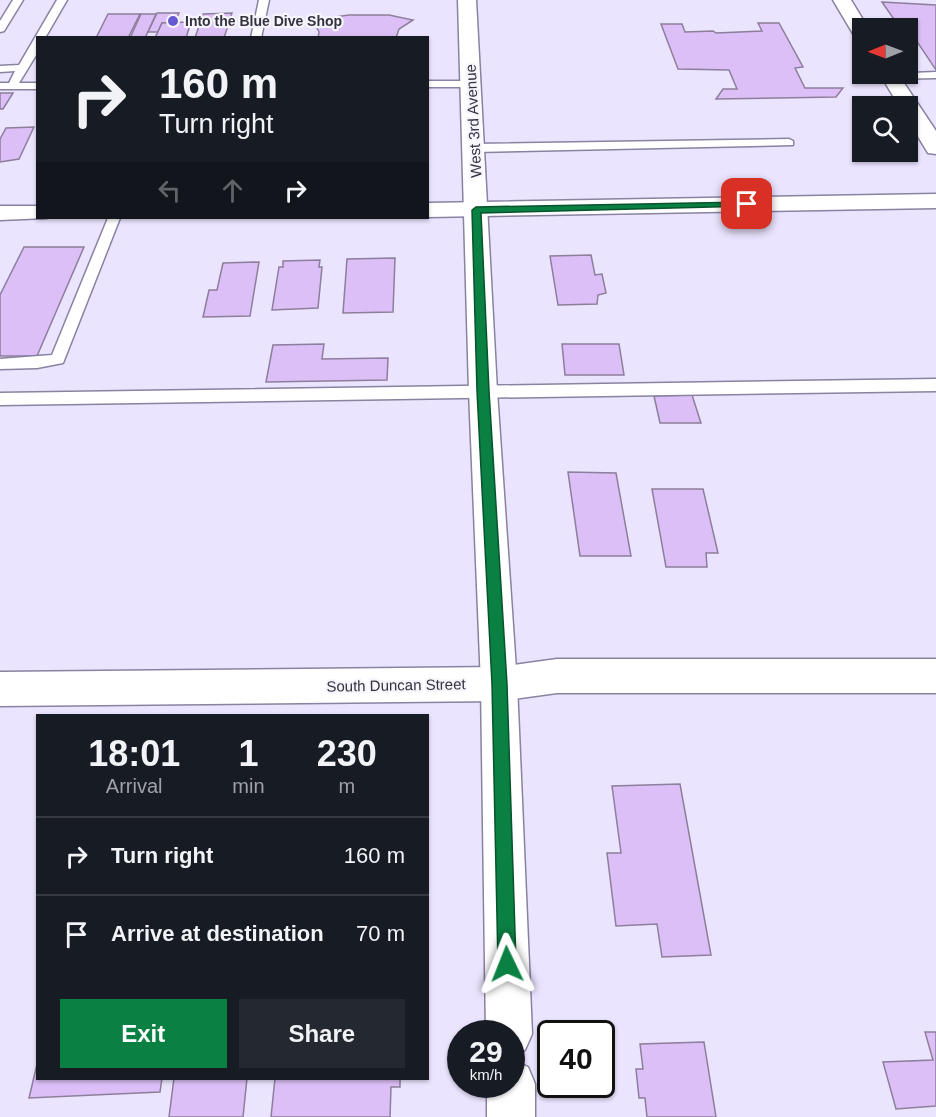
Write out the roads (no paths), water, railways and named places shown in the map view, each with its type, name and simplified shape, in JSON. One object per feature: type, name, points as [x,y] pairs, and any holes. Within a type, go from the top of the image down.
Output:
[{"type":"street","name":"West 3rd Avenue","points":[[467,0],[483,391],[499,684],[509,1020]]},
{"type":"street","points":[[842,0],[853,18]]},
{"type":"street","points":[[895,84],[936,148]]},
{"type":"street","points":[[429,210],[936,201]]},
{"type":"street","points":[[0,213],[36,213]]},
{"type":"street","name":"South Duncan Street","points":[[0,689],[499,684],[557,676],[936,676]]},
{"type":"street","points":[[511,1098],[512,1117]]},
{"type":"lane","points":[[0,29],[18,0]]},
{"type":"lane","points":[[41,36],[62,0]]},
{"type":"lane","points":[[256,36],[264,0]]},
{"type":"lane","points":[[6,86],[22,68],[36,45]]},
{"type":"lane","points":[[0,69],[22,68]]},
{"type":"lane","points":[[918,75],[936,75]]},
{"type":"lane","points":[[429,84],[471,84]]},
{"type":"lane","points":[[6,86],[36,86]]},
{"type":"lane","points":[[474,148],[789,143]]},
{"type":"lane","points":[[0,364],[38,363],[58,359],[114,219]]},
{"type":"lane","points":[[0,399],[936,385]]},
{"type":"place","name":"Into the Blue Dive Shop","points":[[173,21]]}]
